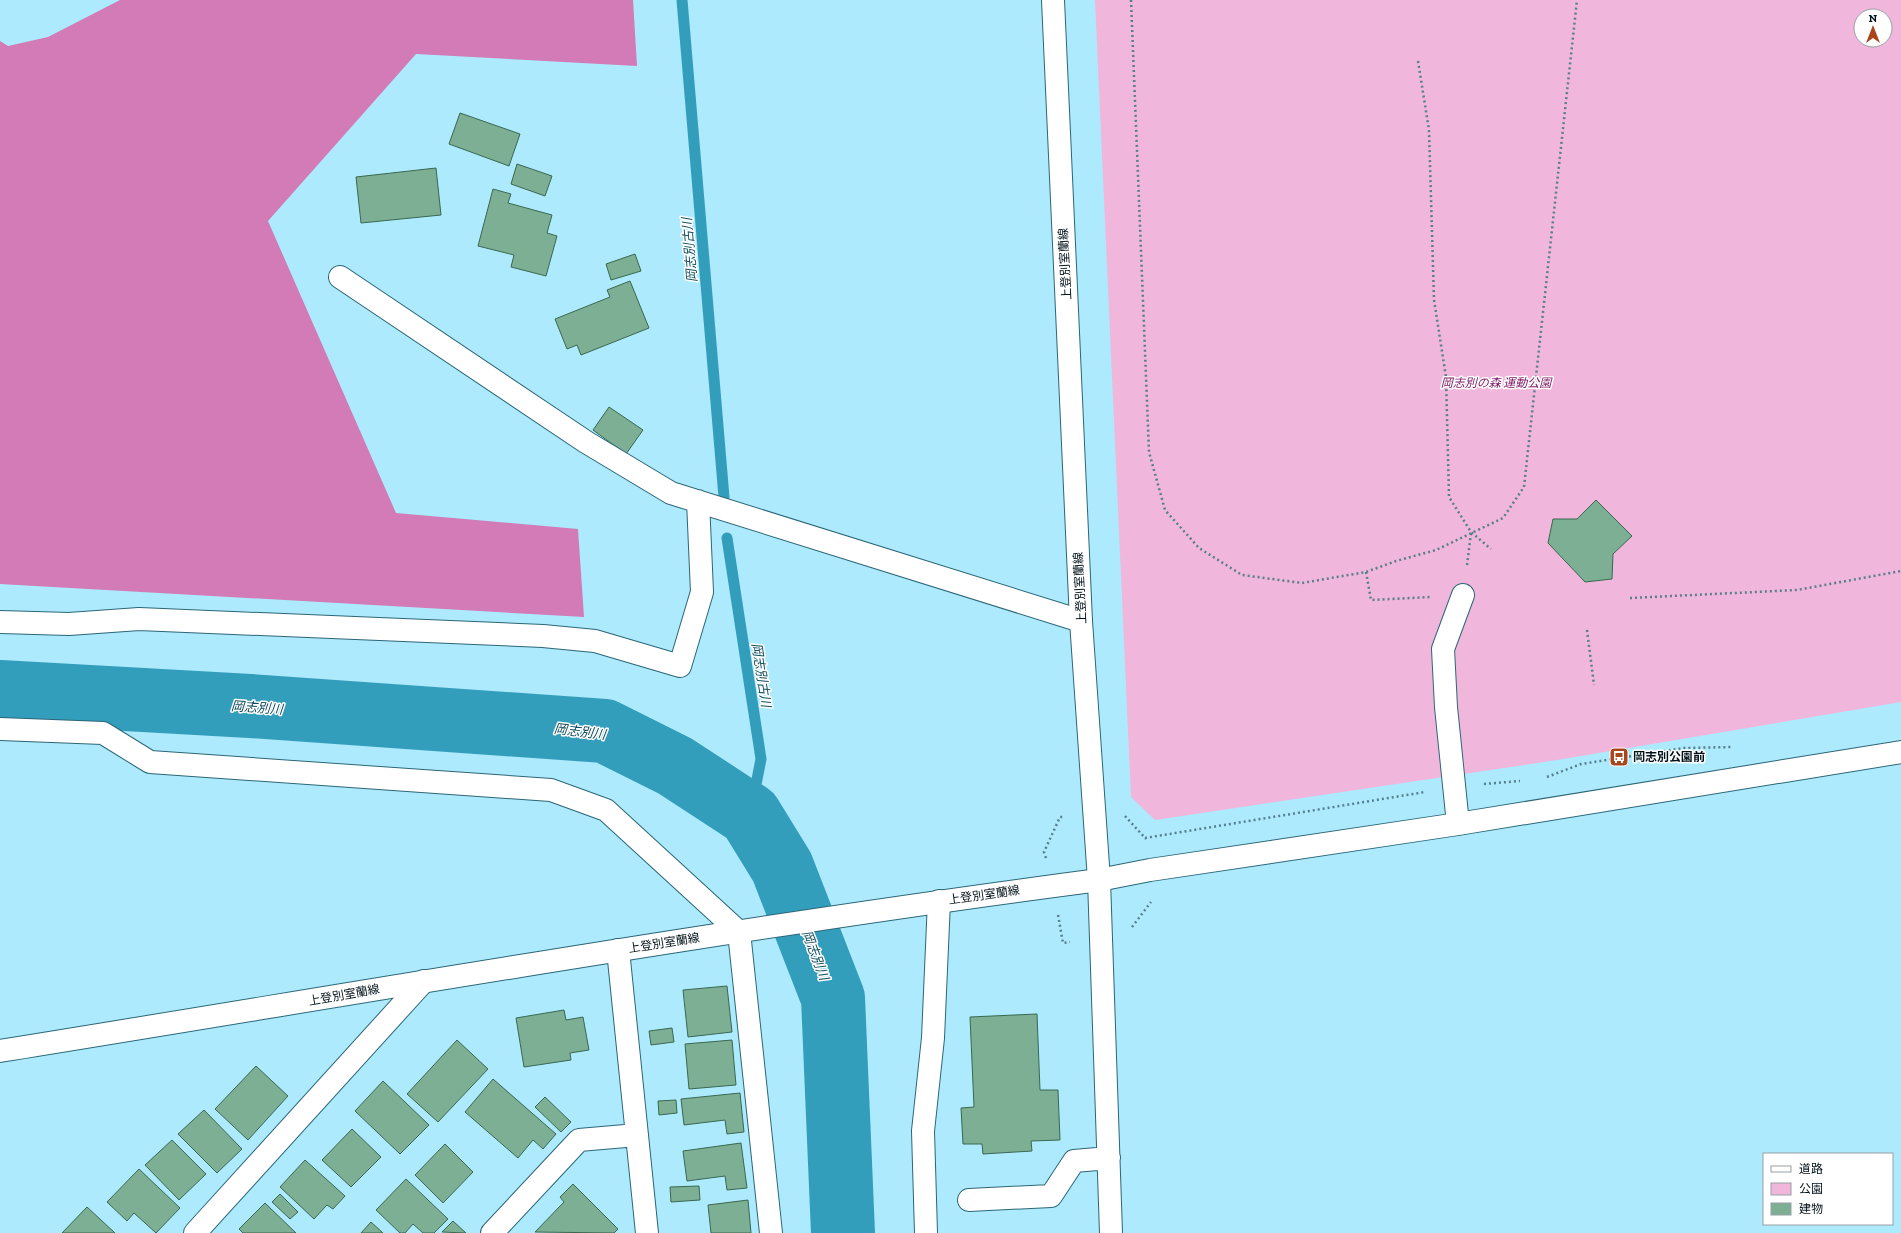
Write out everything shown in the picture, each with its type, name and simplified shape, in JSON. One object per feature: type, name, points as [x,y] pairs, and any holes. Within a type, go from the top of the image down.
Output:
[{"type":"street","name":"上登別室蘭線","points":[[0,1051],[618,950],[904,906],[1098,880],[1081,621],[1054,0]]},
{"type":"street","points":[[340,277],[586,442],[671,493],[1081,621]]},
{"type":"street","points":[[0,622],[69,624],[139,619],[542,636],[595,641],[680,666],[702,592],[698,501]]},
{"type":"street","points":[[1458,824],[1446,707],[1443,649],[1464,595]]},
{"type":"street","points":[[0,730],[103,733],[150,762],[551,790],[606,810],[748,930],[772,1233]]},
{"type":"street","points":[[1111,1233],[1098,880],[1150,870],[1458,824],[1901,752]]},
{"type":"street","points":[[926,1233],[923,1131],[933,1038],[940,901]]},
{"type":"street","points":[[618,950],[647,1233]]},
{"type":"street","points":[[196,1233],[424,981]]},
{"type":"street","points":[[492,1233],[579,1140],[637,1135]]},
{"type":"street","points":[[969,1200],[1051,1196],[1074,1161],[1109,1158]]},
{"type":"path","points":[[1131,0],[1149,452],[1165,510],[1199,548],[1242,575],[1302,583],[1366,572],[1396,561],[1436,550],[1503,518],[1524,487],[1578,0]]},
{"type":"path","points":[[1418,61],[1429,130],[1434,300],[1446,377],[1450,497],[1471,532],[1491,549]]},
{"type":"path","points":[[1366,572],[1372,600],[1464,595],[1471,532]]},
{"type":"path","points":[[1630,598],[1797,590],[1901,571]]},
{"type":"path","points":[[1587,630],[1594,685]]},
{"type":"path","points":[[1542,779],[1581,764],[1684,748],[1736,747]]},
{"type":"path","points":[[1145,838],[1455,787],[1526,781]]},
{"type":"green space","name":"岡志別の森 運動公園","points":[[1095,0],[1901,0],[1901,702],[1557,760],[1155,820],[1131,797]]},
{"type":"shaded area","points":[[120,0],[633,0],[637,66],[416,54],[268,221],[396,513],[578,529],[584,617],[0,584],[0,41],[8,46],[48,37]]},
{"type":"building","points":[[460,113],[520,134],[509,166],[449,144]]},
{"type":"building","points":[[517,164],[552,176],[545,196],[511,184]]},
{"type":"building","points":[[436,168],[441,215],[361,223],[356,177]]},
{"type":"building","points":[[493,189],[511,194],[508,203],[552,215],[547,233],[557,236],[546,276],[511,267],[514,255],[478,246]]},
{"type":"building","points":[[635,254],[641,271],[611,280],[606,264]]},
{"type":"building","points":[[630,281],[649,328],[581,355],[577,345],[567,349],[555,319],[610,297],[607,290]]},
{"type":"building","points":[[609,407],[643,430],[626,454],[593,430]]},
{"type":"building","points":[[1596,500],[1632,536],[1613,554],[1612,579],[1585,582],[1548,543],[1553,519],[1577,519]]},
{"type":"building","points":[[727,986],[732,1032],[688,1037],[683,990]]},
{"type":"building","points":[[564,1010],[566,1020],[583,1017],[589,1050],[570,1053],[571,1060],[524,1067],[516,1018]]},
{"type":"building","points":[[1037,1014],[1040,1090],[1058,1090],[1060,1140],[1031,1141],[1032,1151],[983,1154],[982,1144],[963,1144],[961,1108],[974,1107],[970,1017]]},
{"type":"building","points":[[672,1028],[674,1042],[651,1045],[649,1031]]},
{"type":"building","points":[[457,1040],[488,1069],[438,1122],[407,1094]]},
{"type":"building","points":[[732,1040],[736,1085],[689,1089],[685,1044]]},
{"type":"building","points":[[256,1066],[288,1096],[248,1140],[215,1109]]},
{"type":"building","points":[[493,1079],[556,1134],[543,1149],[533,1140],[518,1158],[465,1112]]},
{"type":"building","points":[[383,1081],[429,1125],[400,1154],[355,1111]]},
{"type":"building","points":[[740,1093],[744,1132],[727,1134],[725,1120],[684,1125],[681,1099]]},
{"type":"building","points":[[545,1097],[571,1122],[561,1132],[535,1107]]},
{"type":"building","points":[[676,1100],[677,1113],[659,1115],[658,1101]]},
{"type":"building","points":[[204,1110],[242,1149],[217,1173],[178,1134]]},
{"type":"building","points":[[352,1129],[381,1157],[351,1187],[322,1160]]},
{"type":"building","points":[[172,1140],[206,1174],[179,1200],[145,1165]]},
{"type":"building","points":[[741,1143],[747,1188],[727,1190],[725,1176],[687,1181],[683,1151]]},
{"type":"building","points":[[445,1144],[473,1172],[443,1203],[415,1175]]},
{"type":"building","points":[[305,1160],[345,1196],[333,1209],[327,1205],[314,1219],[280,1187]]},
{"type":"building","points":[[139,1169],[180,1208],[156,1233],[134,1213],[127,1221],[107,1202]]},
{"type":"building","points":[[406,1179],[448,1219],[434,1233],[423,1233],[413,1224],[405,1233],[400,1233],[376,1210]]},
{"type":"building","points":[[573,1184],[618,1229],[614,1233],[535,1232],[564,1202],[560,1197]]},
{"type":"building","points":[[699,1186],[700,1200],[671,1202],[670,1187]]},
{"type":"building","points":[[280,1194],[298,1212],[290,1219],[272,1202]]},
{"type":"building","points":[[748,1200],[751,1233],[711,1233],[708,1205]]},
{"type":"building","points":[[265,1203],[296,1233],[243,1233],[239,1229]]},
{"type":"building","points":[[87,1207],[115,1233],[62,1233]]},
{"type":"building","points":[[453,1221],[466,1233],[442,1232]]},
{"type":"building","points":[[371,1222],[383,1233],[361,1233]]},
{"type":"waterway","name":"岡志別古川","points":[[682,0],[724,497]]},
{"type":"waterway","name":"岡志別古川","points":[[727,538],[761,759],[750,815]]},
{"type":"waterway","name":"岡志別川","points":[[0,692],[250,706],[605,731],[675,766],[750,815],[782,867],[833,998],[843,1233]]},
{"type":"place","name":"岡志別公園前","points":[[1619,757]]}]
